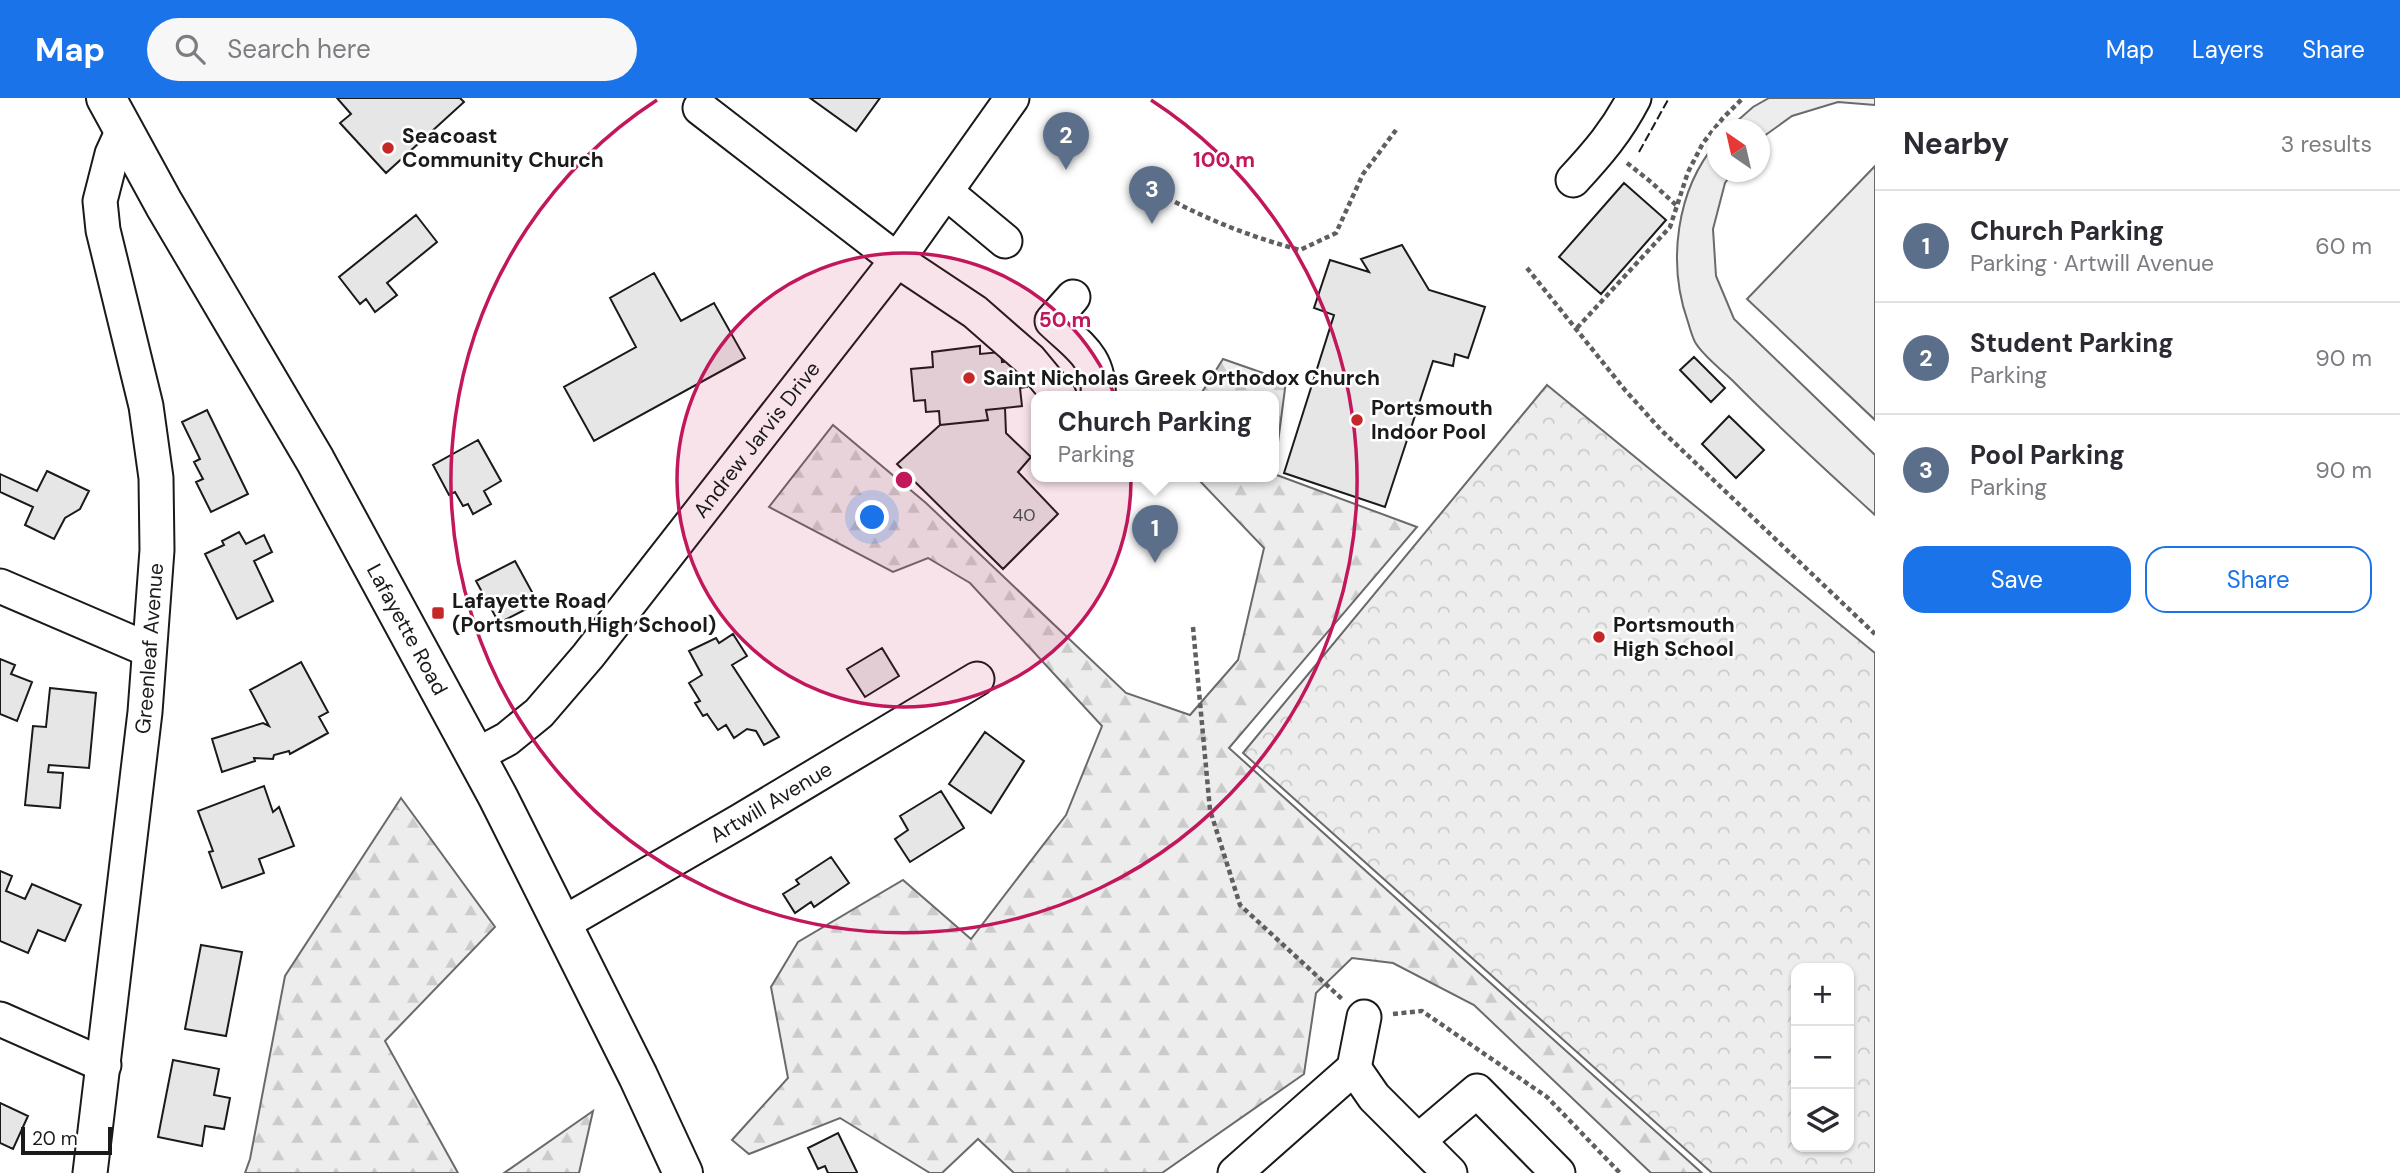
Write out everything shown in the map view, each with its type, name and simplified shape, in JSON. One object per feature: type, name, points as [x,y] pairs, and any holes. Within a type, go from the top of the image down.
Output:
[{"type":"main road","name":"Lafayette Road","points":[[114,114],[315,460],[475,756],[638,1076],[683,1173]]},
{"type":"street","name":"Andrew Jarvis Drive","points":[[475,756],[507,739],[539,713],[588,656],[897,260],[1013,98]]},
{"type":"street","points":[[1573,180],[1620,125],[1634,98]]},
{"type":"street","points":[[700,108],[897,260],[975,312],[1030,360],[1056,391]]},
{"type":"street","name":"Greenleaf Avenue","points":[[90,1173],[145,712],[157,550],[156,478],[146,406],[103,230],[100,201],[109,164],[114,114]]},
{"type":"street","points":[[946,192],[1005,241]]},
{"type":"street","points":[[1073,297],[1052,321],[1093,361],[1099,381],[1098,391]]},
{"type":"street","points":[[0,586],[149,650]]},
{"type":"street","name":"Artwill Avenue","points":[[562,924],[977,679]]},
{"type":"street","points":[[1236,1173],[1354,1068],[1364,1017]]},
{"type":"street","points":[[0,1019],[104,1065]]},
{"type":"street","points":[[1354,1068],[1374,1097],[1431,1162],[1477,1091],[1558,1173]]},
{"type":"path","points":[[1577,328],[1671,227],[1688,172],[1703,143],[1743,98]]},
{"type":"path","points":[[1160,194],[1199,215],[1260,240],[1300,250],[1336,233],[1363,174],[1396,130]]},
{"type":"path","points":[[1624,160],[1676,206]]},
{"type":"path","points":[[1527,268],[1625,390],[1661,430],[1875,634]]},
{"type":"path","points":[[1193,627],[1210,810],[1240,905],[1364,1017],[1422,1011],[1547,1097],[1620,1173]]},
{"type":"green space","points":[[1769,98],[1875,98],[1875,105],[1838,102],[1792,116],[1770,132],[1770,119],[1739,119]]},
{"type":"green space","points":[[1707,156],[1707,182],[1726,182],[1713,229],[1716,276],[1734,319],[1875,455],[1875,515],[1707,357],[1694,340],[1682,299],[1677,252],[1684,204]]},
{"type":"green space","points":[[1875,166],[1875,420],[1747,299]]},
{"type":"green space","points":[[1223,359],[1286,381],[1279,435],[1279,391],[1203,391]]},
{"type":"green space","name":"Portsmouth High School","points":[[1547,385],[1875,653],[1875,1173],[1712,1173],[1243,753]]},
{"type":"green space","points":[[833,425],[926,503],[1126,693],[1190,715],[1238,660],[1264,548],[1201,482],[1279,482],[1279,476],[1417,527],[1229,748],[1702,1173],[1651,1173],[1474,1005],[1393,963],[1352,958],[1316,993],[1304,1074],[1162,1173],[1014,1173],[978,1139],[942,1173],[930,1173],[840,1118],[749,1154],[732,1140],[788,1078],[771,987],[798,942],[903,880],[971,939],[1066,815],[1102,726],[970,583],[928,558],[893,572],[769,507]]},
{"type":"green space","points":[[401,798],[495,927],[385,1041],[458,1173],[245,1173],[250,1159],[285,976]]},
{"type":"green space","points":[[593,1111],[579,1173],[504,1173]]},
{"type":"building","name":"Seacoast Community Church","points":[[337,98],[460,98],[464,102],[386,173],[340,123],[351,114]]},
{"type":"building","points":[[810,98],[880,98],[856,131]]},
{"type":"building","points":[[1624,183],[1666,220],[1601,294],[1559,257]]},
{"type":"building","points":[[416,215],[437,242],[387,283],[397,295],[375,312],[366,299],[360,304],[339,277]]},
{"type":"building","name":"Portsmouth Indoor Pool","points":[[1402,245],[1429,290],[1485,307],[1468,358],[1455,354],[1453,366],[1433,361],[1385,507],[1284,473],[1334,315],[1314,308],[1330,260],[1369,272],[1361,259]]},
{"type":"building","points":[[654,273],[681,321],[714,303],[745,358],[594,441],[564,387],[636,347],[610,298]]},
{"type":"building","name":"Saint Nicholas Greek Orthodox Church","points":[[980,346],[980,354],[1001,352],[1002,362],[1016,360],[1025,365],[1027,387],[1020,388],[1022,406],[986,410],[988,420],[940,425],[939,411],[926,412],[925,400],[914,401],[911,369],[933,367],[932,352]]},
{"type":"building","points":[[1694,357],[1725,388],[1711,402],[1680,370]]},
{"type":"building","points":[[1005,408],[1006,433],[1031,457],[1018,472],[1058,514],[1003,569],[897,464],[940,425],[988,420],[986,410]]},
{"type":"building","points":[[207,410],[248,494],[211,512],[196,482],[203,479],[194,462],[200,459],[182,422]]},
{"type":"building","points":[[1729,416],[1764,450],[1736,478],[1702,444]]},
{"type":"building","points":[[478,440],[501,481],[484,491],[491,504],[473,514],[468,504],[463,506],[455,492],[449,495],[433,465]]},
{"type":"building","points":[[47,471],[89,491],[80,509],[65,518],[54,539],[25,525],[33,507],[0,492],[0,474],[37,491]]},
{"type":"building","points":[[239,532],[246,544],[264,535],[272,552],[254,561],[273,601],[237,619],[205,554],[224,545],[222,541]]},
{"type":"building","points":[[515,561],[538,603],[499,623],[476,581]]},
{"type":"building","points":[[733,634],[747,656],[732,665],[779,737],[764,745],[756,731],[747,729],[734,738],[726,725],[718,730],[707,714],[703,716],[695,703],[700,701],[689,683],[702,675],[689,651],[716,638],[719,643]]},
{"type":"building","points":[[882,648],[899,676],[865,697],[847,669]]},
{"type":"building","points":[[0,659],[15,665],[11,674],[32,682],[17,721],[0,714]]},
{"type":"building","points":[[301,662],[328,712],[319,717],[328,733],[290,754],[289,751],[274,755],[273,759],[254,758],[255,761],[222,772],[212,739],[263,723],[269,726],[250,690]]},
{"type":"building","points":[[50,688],[96,693],[89,768],[49,765],[48,772],[63,773],[60,808],[25,805],[33,726],[46,727]]},
{"type":"building","points":[[985,732],[1024,761],[991,813],[949,784]]},
{"type":"building","points":[[264,786],[273,812],[279,807],[294,846],[259,859],[264,873],[222,888],[209,852],[213,851],[198,811]]},
{"type":"building","points":[[941,791],[964,828],[910,862],[895,839],[908,830],[900,816]]},
{"type":"building","points":[[831,857],[849,883],[814,907],[811,902],[795,913],[783,894],[799,884],[796,880]]},
{"type":"building","points":[[0,871],[12,876],[6,891],[25,899],[32,884],[81,905],[65,941],[38,930],[28,953],[0,941]]},
{"type":"building","points":[[201,945],[242,952],[226,1036],[185,1029]]},
{"type":"building","points":[[173,1060],[219,1069],[214,1095],[230,1098],[224,1129],[205,1126],[202,1146],[158,1137]]},
{"type":"building","points":[[0,1103],[28,1116],[13,1149],[0,1143]]},
{"type":"building","points":[[838,1133],[856,1173],[828,1173],[825,1166],[818,1169],[808,1148]]},
{"type":"fence","points":[[1639,152],[1669,98]]},
{"type":"place","name":"Seacoast Community Church","points":[[388,148]]},
{"type":"place","name":"Student Parking","points":[[1066,170]]},
{"type":"place","name":"Pool Parking","points":[[1152,224]]},
{"type":"place","name":"Saint Nicholas Greek Orthodox Church","points":[[969,378]]},
{"type":"place","name":"Portsmouth Indoor Pool","points":[[1357,420]]},
{"type":"place","name":"Church Parking","points":[[1155,563]]},
{"type":"place","name":"Lafayette Road (Portsmouth High School)","points":[[438,613]]},
{"type":"place","name":"Portsmouth High School","points":[[1599,637]]}]
